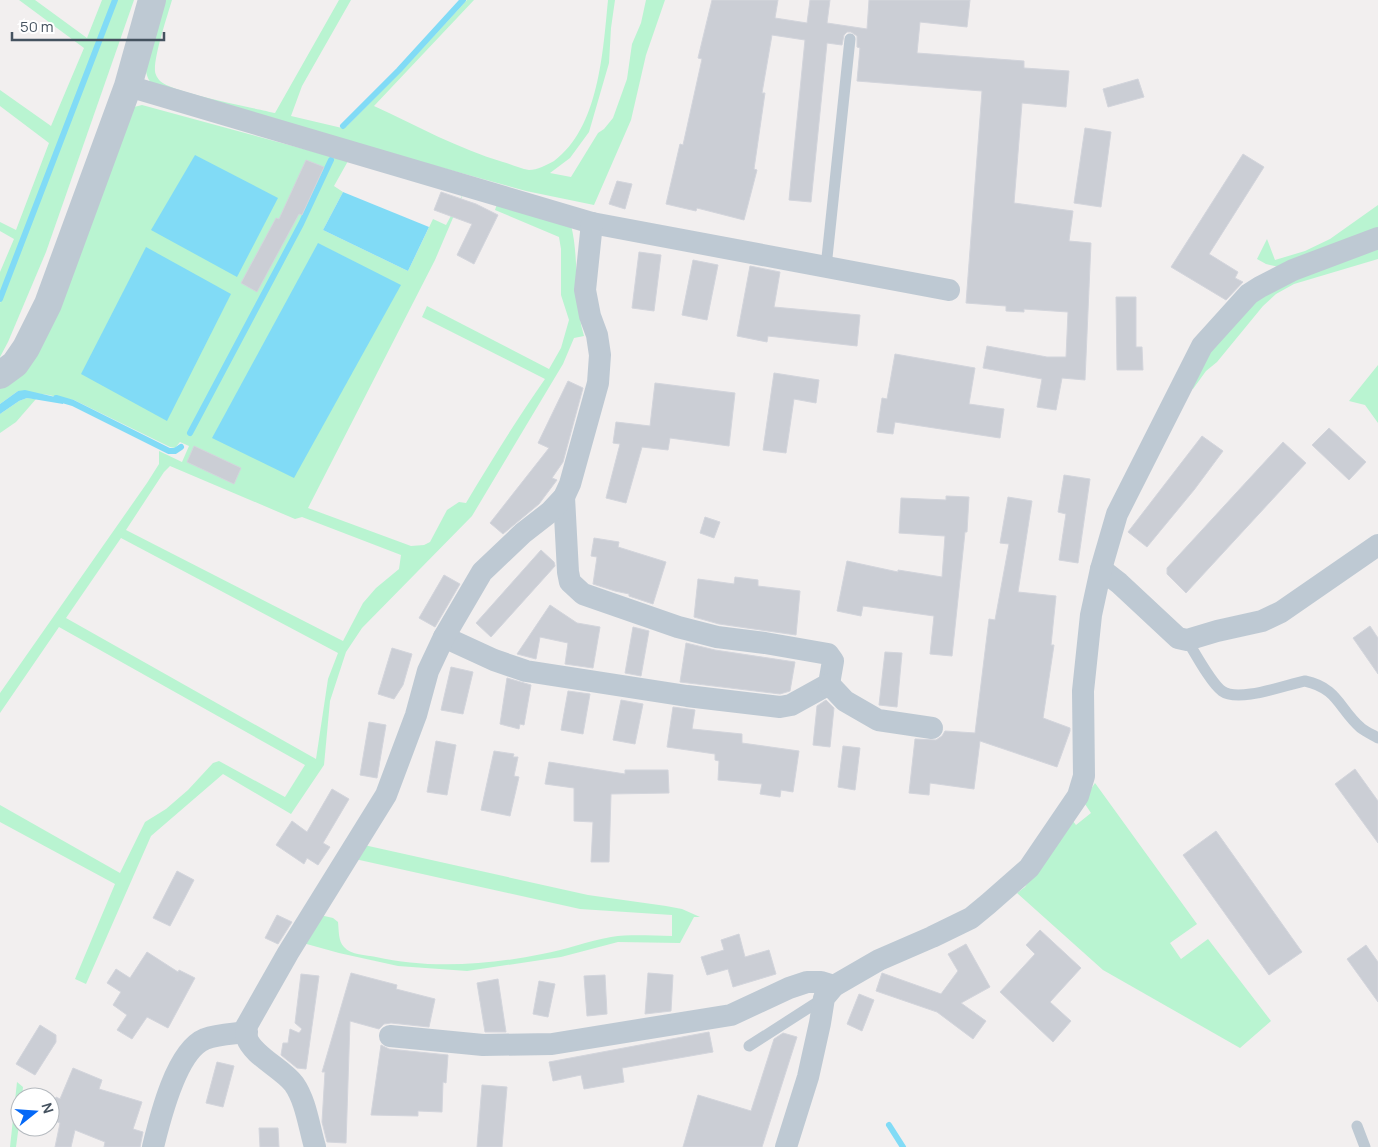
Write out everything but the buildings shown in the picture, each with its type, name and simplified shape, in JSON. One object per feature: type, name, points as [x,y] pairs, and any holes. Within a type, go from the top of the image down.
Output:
[{"type":"street","points":[[0,375],[15,364],[26,348],[48,304],[128,86],[152,0]]},
{"type":"street","points":[[128,86],[592,223],[949,290]]},
{"type":"street","points":[[315,1147],[295,1084],[258,1053],[247,1039],[246,1027],[288,952],[386,795],[416,715],[428,671],[444,637],[482,572],[523,533],[550,512],[564,497],[570,484],[598,383],[600,355],[597,335],[590,316],[585,290],[592,223]]},
{"type":"street","points":[[786,1147],[808,1077],[828,992],[879,960],[971,918],[1029,868],[1078,796],[1084,776],[1083,691],[1091,615],[1101,568],[1117,514],[1202,346],[1249,294],[1264,284],[1293,270],[1378,238]]},
{"type":"street","points":[[564,497],[570,582],[583,594],[670,625],[701,633],[828,654],[833,661],[829,684]]},
{"type":"street","points":[[1101,568],[1120,583],[1178,638],[1188,640],[1217,631],[1262,621],[1281,612],[1378,545]]},
{"type":"street","points":[[444,637],[494,660],[526,671],[686,696],[780,707],[791,705],[829,684]]},
{"type":"street","points":[[829,684],[845,701],[878,720],[932,728]]},
{"type":"street","points":[[390,1036],[483,1045],[552,1044],[731,1015],[789,988],[807,982],[821,982],[828,992]]},
{"type":"street","points":[[153,1147],[175,1075],[190,1050],[204,1040],[246,1032]]},
{"type":"lane","points":[[826,267],[850,39]]},
{"type":"lane","points":[[1188,640],[1210,677],[1221,691],[1227,694],[1245,696],[1305,681],[1314,683],[1326,689],[1361,727],[1378,738]]},
{"type":"lane","points":[[749,1046],[828,992]]},
{"type":"lane","points":[[1357,1126],[1365,1147]]},
{"type":"green space","points":[[19,0],[35,0],[87,38],[102,0],[113,0],[0,295],[0,272],[14,239],[0,231],[0,222],[16,230],[49,143],[0,106],[0,90],[51,126],[84,48]]},
{"type":"green space","points":[[117,0],[134,0],[46,252],[0,357],[0,303]]},
{"type":"green space","points":[[162,0],[172,0],[155,64],[155,71],[160,81],[168,86],[197,95],[275,113],[339,0],[351,0],[302,86],[291,116],[342,128],[347,126],[408,64],[467,0],[474,0],[374,106],[470,151],[529,170],[545,166],[554,161],[569,147],[581,129],[590,109],[601,65],[608,0],[615,0],[609,63],[589,132],[570,158],[550,173],[571,177],[598,133],[613,118],[627,79],[632,44],[641,23],[646,0],[665,0],[646,55],[631,120],[594,205],[526,191],[192,99],[152,84],[147,76],[146,55]]},
{"type":"green space","points":[[142,105],[348,161],[334,186],[343,192],[323,230],[408,271],[433,219],[446,225],[464,192],[435,260],[308,508],[411,546],[424,545],[430,542],[447,510],[459,502],[466,503],[504,440],[545,379],[422,317],[427,306],[549,369],[561,348],[569,320],[561,295],[561,249],[559,237],[495,210],[497,204],[571,225],[574,239],[579,309],[584,336],[574,338],[563,364],[472,516],[362,628],[346,652],[330,701],[324,765],[291,814],[223,774],[151,836],[86,984],[75,979],[115,884],[0,822],[0,805],[120,873],[145,822],[166,809],[188,790],[213,763],[219,761],[285,797],[305,765],[59,627],[0,713],[0,693],[147,483],[159,464],[159,451],[182,462],[189,446],[180,442],[175,448],[170,447],[74,400],[18,391],[0,404],[0,381],[134,107]],"holes":[[[330,160],[333,161],[303,225],[191,434],[188,432],[300,224]],[[170,466],[295,519],[302,517],[401,555],[399,569],[376,588],[363,603],[343,641],[126,530],[164,472]],[[121,538],[338,653],[328,679],[316,759],[66,618]]]},
{"type":"green space","points":[[1378,205],[1378,229],[1279,267],[1266,264],[1257,259],[1267,239],[1275,260],[1305,251],[1330,239]]},
{"type":"green space","points":[[1378,244],[1378,259],[1294,284],[1276,294],[1263,306],[1217,362],[1206,371],[1193,389],[1190,386],[1208,348],[1269,289]]},
{"type":"green space","points":[[1378,365],[1378,423],[1365,405],[1349,401]]},
{"type":"green space","points":[[27,398],[36,399],[16,422],[0,433],[0,414]]},
{"type":"green space","points":[[1095,783],[1197,924],[1170,943],[1181,959],[1208,939],[1271,1021],[1240,1048],[1103,970],[1017,893],[1025,887],[1062,831],[1072,820],[1076,825],[1091,813],[1083,801]]},
{"type":"green space","points":[[364,845],[588,895],[682,909],[700,917],[694,917],[680,943],[618,942],[561,957],[467,971],[398,966],[303,943],[320,915],[333,918],[338,922],[341,942],[351,952],[416,963],[459,964],[501,961],[551,952],[611,937],[634,935],[672,936],[672,915],[580,909],[355,859]]},
{"type":"green space","points":[[17,1082],[23,1087],[16,1087]]},
{"type":"green space","points":[[11,1137],[17,1137],[16,1147],[10,1147]]},
{"type":"water","points":[[195,155],[278,198],[237,277],[151,230]]},
{"type":"water","points":[[343,192],[429,227],[408,271],[323,230]]},
{"type":"water","points":[[318,243],[401,285],[294,478],[212,438]]},
{"type":"water","points":[[146,247],[231,294],[167,421],[81,374]]},
{"type":"water","points":[[25,390],[64,399],[63,404],[27,398],[0,414],[0,404],[18,391]]},
{"type":"waterway","points":[[0,299],[115,0]]},
{"type":"waterway","points":[[343,126],[399,70],[463,0]]},
{"type":"waterway","points":[[190,433],[301,224],[331,160]]},
{"type":"waterway","points":[[56,398],[73,403],[169,451],[175,451],[181,447]]},
{"type":"waterway","points":[[889,1125],[903,1147]]}]
